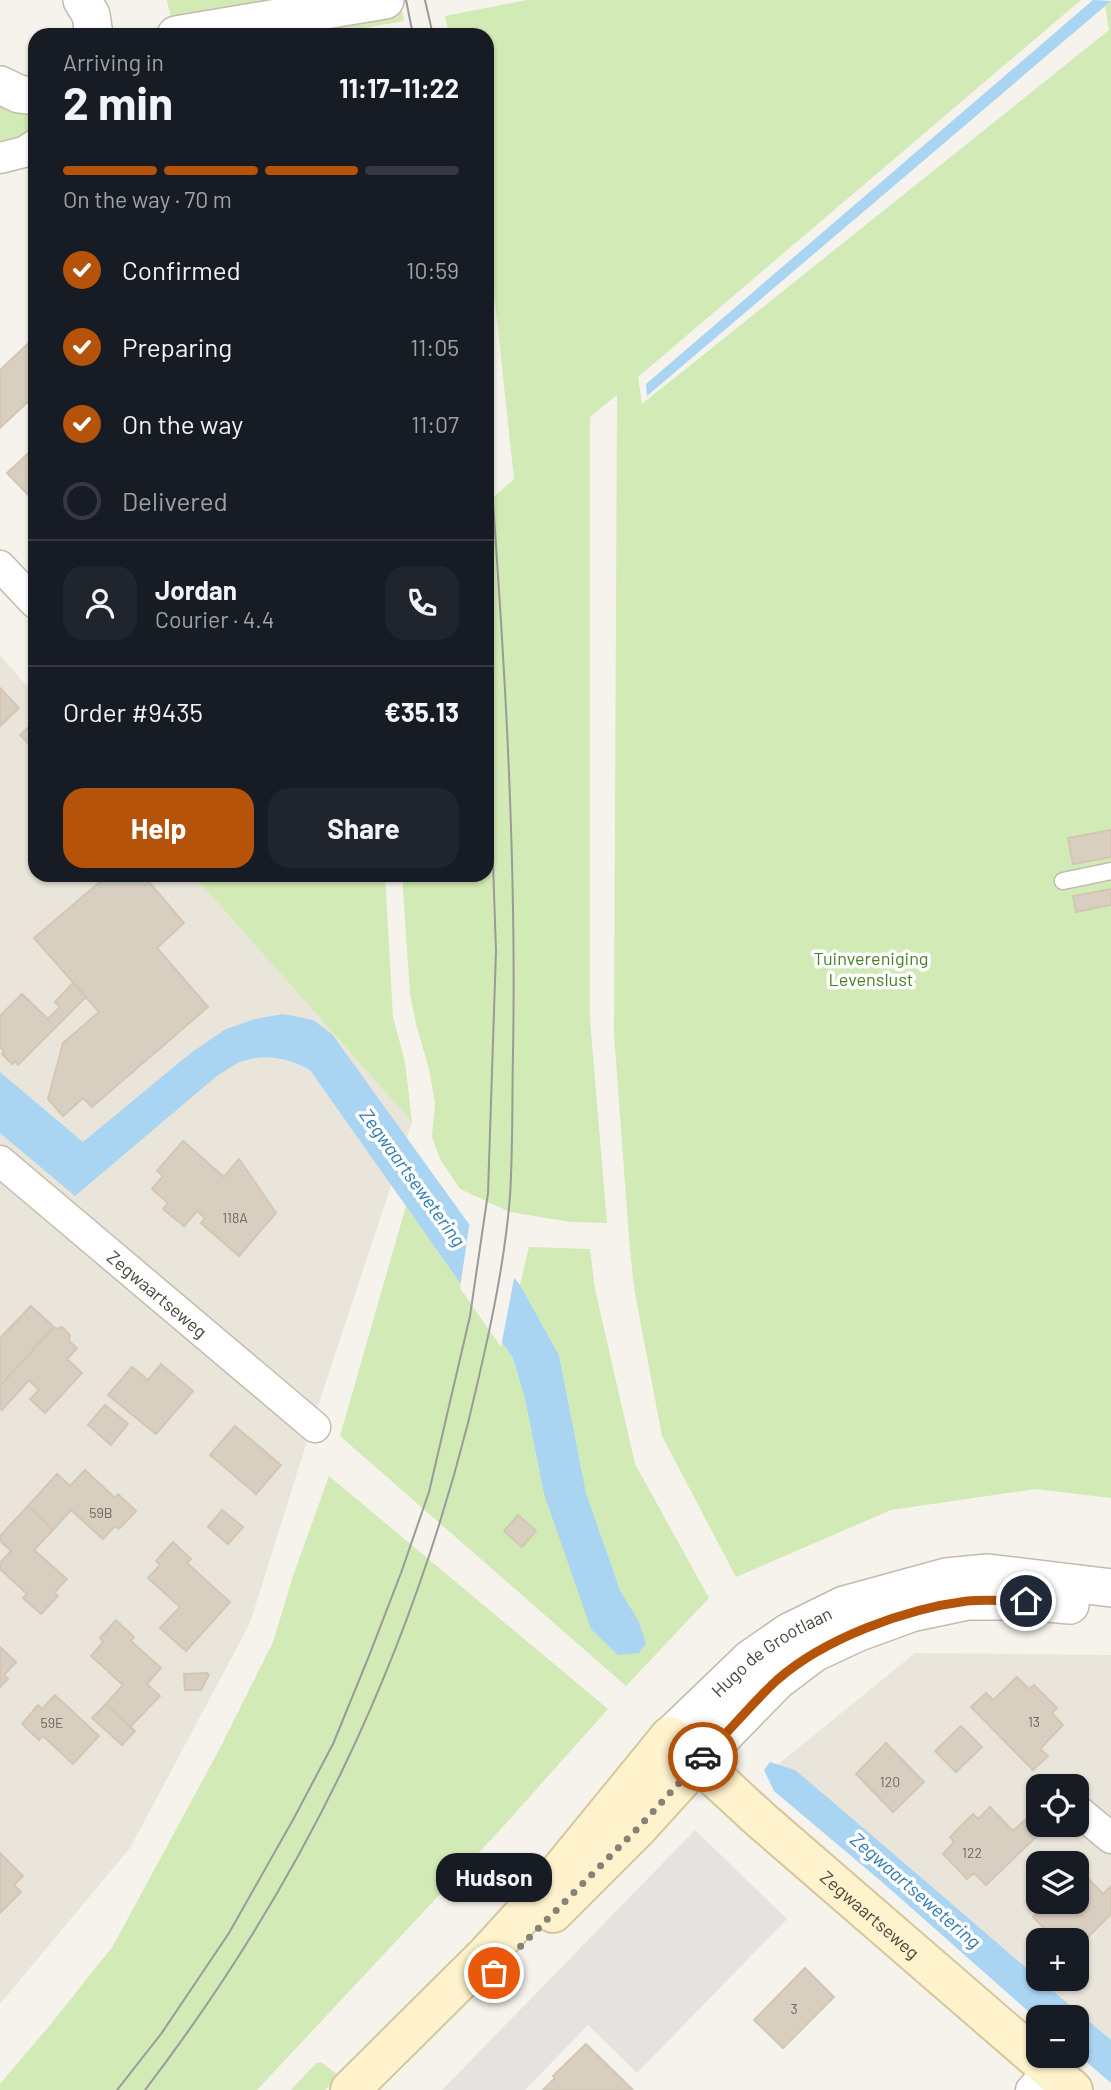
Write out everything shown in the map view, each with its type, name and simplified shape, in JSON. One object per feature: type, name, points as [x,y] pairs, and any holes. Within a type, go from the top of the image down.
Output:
[{"type":"main road","name":"Zegwaartseweg","points":[[670,1735],[697,1763],[1051,2083]]},
{"type":"main road","name":"Hugo de Grootlaan","points":[[350,2090],[487,1954],[537,1899],[670,1735]]},
{"type":"main road","name":"Hugo de Grootlaan","points":[[379,2090],[638,1828],[697,1763]]},
{"type":"street","points":[[218,28],[385,0]]},
{"type":"street","points":[[0,85],[28,95]]},
{"type":"street","points":[[0,158],[28,149]]},
{"type":"street","points":[[0,566],[28,596]]},
{"type":"street","name":"Zegwaartseweg","points":[[0,1161],[315,1427]]},
{"type":"street","name":"Hugo de Grootlaan","points":[[670,1735],[750,1659],[789,1632],[844,1605],[946,1577],[988,1573],[1111,1588]]},
{"type":"street","name":"Hugo de Grootlaan","points":[[697,1763],[777,1681],[814,1653],[859,1632],[911,1613],[968,1601],[1026,1601],[1111,1610]]},
{"type":"street","points":[[1089,1820],[1111,1838]]},
{"type":"lane","points":[[1063,881],[1111,871]]},
{"type":"shaded area","points":[[0,655],[28,687],[28,882],[199,882],[412,1122],[250,1623],[130,1848],[0,2004]]},
{"type":"shaded area","points":[[915,1653],[1111,1655],[1111,2040],[1089,2022],[1089,2005],[1069,2005],[1052,1991],[1089,1991],[1089,1928],[1026,1928],[1026,1970],[770,1771]]},
{"type":"shaded area","points":[[695,1830],[787,1919],[637,2073],[588,2025],[525,2090],[442,2090]]},
{"type":"green space","points":[[167,0],[298,0],[172,24]]},
{"type":"green space","name":"Tuinvereniging Levenslust","points":[[527,0],[1081,0],[638,377],[642,404],[1109,30],[1105,6],[1111,1],[1111,1498],[1036,1489],[891,1510],[736,1577],[662,1436],[634,1288],[614,1034],[617,395],[590,417],[590,1019],[607,1223],[570,1222],[510,1212],[460,1189],[440,1159],[432,1137],[435,1103],[429,1069],[410,994],[402,882],[494,882],[494,497],[514,479],[494,292],[494,28],[448,28],[445,16]]},
{"type":"green space","points":[[401,5],[404,21],[364,28],[281,28]]},
{"type":"green space","points":[[0,102],[28,111],[28,130],[13,140],[0,144]]},
{"type":"green space","points":[[199,882],[385,882],[393,1017],[405,1062],[412,1122]]},
{"type":"green space","points":[[406,1206],[513,1358],[525,1399],[544,1494],[638,1620],[620,1590],[586,1493],[559,1355],[520,1285],[529,1247],[590,1249],[595,1289],[635,1464],[709,1598],[626,1686],[340,1436]]},
{"type":"green space","points":[[329,1476],[608,1709],[500,1830],[257,2090],[0,2090],[0,2084],[113,1946],[220,1748],[273,1642],[293,1576]]},
{"type":"green space","points":[[321,2062],[339,2076],[325,2090],[291,2090],[316,2063]]},
{"type":"water","points":[[1093,0],[1111,1],[647,396],[646,384]]},
{"type":"water","name":"Zegwaartsewetering","points":[[283,1014],[313,1020],[332,1034],[466,1220],[520,1285],[559,1355],[586,1493],[620,1590],[638,1620],[646,1643],[639,1653],[618,1655],[591,1629],[544,1494],[525,1399],[513,1358],[310,1070],[286,1060],[269,1057],[237,1063],[218,1075],[75,1196],[0,1133],[0,1072],[83,1142],[192,1052],[226,1029],[255,1019]]},
{"type":"water","name":"Zegwaartsewetering","points":[[770,1762],[795,1770],[1026,1967],[1026,1991],[1054,1991],[1070,2005],[1026,2005],[1026,2009],[774,1791],[764,1770]]},
{"type":"water","points":[[1089,2021],[1111,2040],[1111,2083],[1089,2064]]},
{"type":"pier","points":[[470,1220],[515,1273],[501,1347],[460,1288]]},
{"type":"building","points":[[28,344],[28,402],[0,428],[0,370]]},
{"type":"building","points":[[28,454],[28,495],[7,473]]},
{"type":"building","points":[[0,688],[19,708],[0,726]]},
{"type":"building","points":[[28,728],[28,743],[20,735]]},
{"type":"building","points":[[1111,830],[1111,857],[1073,864],[1068,838]]},
{"type":"building","points":[[100,882],[149,882],[184,923],[157,948],[208,1007],[92,1107],[83,1098],[63,1116],[48,1099],[63,1043],[99,1012],[34,938]]},
{"type":"building","points":[[1111,889],[1111,905],[1076,912],[1073,896]]},
{"type":"building","points":[[73,983],[86,997],[18,1065],[15,1061],[12,1064],[2,1054],[4,1051],[0,1047],[0,1016],[22,994],[48,1019],[60,1007],[55,1002]]},
{"type":"building","points":[[183,1141],[224,1177],[239,1159],[276,1213],[239,1256],[201,1223],[205,1218],[197,1211],[184,1226],[163,1209],[168,1203],[152,1189],[163,1176],[157,1171]]},
{"type":"building","points":[[31,1306],[54,1327],[0,1386],[0,1338]]},
{"type":"building","points":[[54,1327],[62,1327],[70,1335],[69,1341],[77,1348],[67,1359],[82,1373],[45,1413],[30,1399],[39,1390],[29,1380],[2,1410],[0,1386]]},
{"type":"building","points":[[161,1364],[193,1391],[156,1434],[108,1395],[132,1367],[148,1380]]},
{"type":"building","points":[[105,1405],[128,1424],[111,1445],[88,1425]]},
{"type":"building","points":[[235,1426],[281,1465],[256,1494],[210,1455]]},
{"type":"building","points":[[85,1470],[115,1498],[118,1494],[136,1511],[119,1529],[115,1526],[103,1539],[71,1510],[53,1530],[28,1506],[57,1474],[70,1486]]},
{"type":"building","points":[[28,1506],[53,1530],[34,1550],[67,1579],[54,1593],[58,1596],[41,1614],[23,1598],[27,1594],[0,1569],[0,1563],[11,1551],[0,1541],[0,1536]]},
{"type":"building","points":[[222,1510],[243,1527],[228,1544],[208,1527]]},
{"type":"building","points":[[518,1515],[536,1531],[522,1547],[504,1531]]},
{"type":"building","points":[[173,1542],[191,1559],[187,1563],[230,1602],[186,1651],[160,1628],[180,1607],[148,1578],[160,1565],[156,1561]]},
{"type":"building","points":[[116,1620],[134,1637],[131,1641],[161,1668],[147,1684],[160,1696],[130,1727],[106,1704],[123,1685],[91,1656],[103,1642],[100,1638]]},
{"type":"building","points":[[0,1647],[16,1662],[4,1675],[8,1679],[0,1687]]},
{"type":"building","points":[[184,1674],[209,1675],[201,1690],[185,1690]]},
{"type":"building","points":[[1017,1677],[1029,1689],[1034,1685],[1057,1708],[1052,1713],[1063,1725],[1040,1749],[1048,1756],[1033,1770],[971,1707],[986,1693],[993,1700]]},
{"type":"building","points":[[55,1695],[99,1736],[73,1764],[43,1736],[39,1740],[22,1724],[38,1705],[42,1709]]},
{"type":"building","points":[[106,1704],[135,1731],[122,1745],[92,1718]]},
{"type":"building","points":[[961,1726],[982,1747],[956,1772],[935,1751]]},
{"type":"building","points":[[886,1743],[924,1782],[893,1812],[856,1774]]},
{"type":"building","points":[[990,1807],[1013,1831],[1025,1820],[1026,1837],[1036,1837],[986,1885],[974,1873],[967,1879],[943,1854],[954,1842],[950,1837],[973,1814],[978,1819]]},
{"type":"building","points":[[0,1853],[23,1876],[14,1885],[21,1892],[0,1913]]},
{"type":"building","points":[[1089,1879],[1103,1894],[1111,1886],[1111,1914],[1089,1936],[1089,1928],[1044,1928],[1033,1917],[1036,1914],[1089,1914]]},
{"type":"building","points":[[805,1968],[834,1997],[783,2048],[754,2020]]},
{"type":"building","points":[[586,2044],[633,2090],[543,2090],[555,2078],[553,2076]]},
{"type":"tram line","points":[[406,0],[412,28]]},
{"type":"tram line","points":[[425,0],[431,28]]},
{"type":"tram line","points":[[145,2090],[201,2013],[252,1935],[299,1855],[341,1773],[379,1689],[413,1603],[442,1514],[468,1423],[494,1310],[510,1196],[514,972],[507,729],[494,513]]},
{"type":"tram line","points":[[117,2090],[161,2034],[229,1933],[333,1744],[401,1573],[429,1492],[470,1316],[488,1193],[496,951],[494,882]]},
{"type":"way so far","points":[[494,1973],[638,1828],[703,1757]]},
{"type":"place","name":"Hudson","points":[[494,1973]]},
{"type":"route","points":[[703,1757],[777,1681],[814,1653],[859,1632],[911,1613],[968,1601],[1026,1601]]}]
